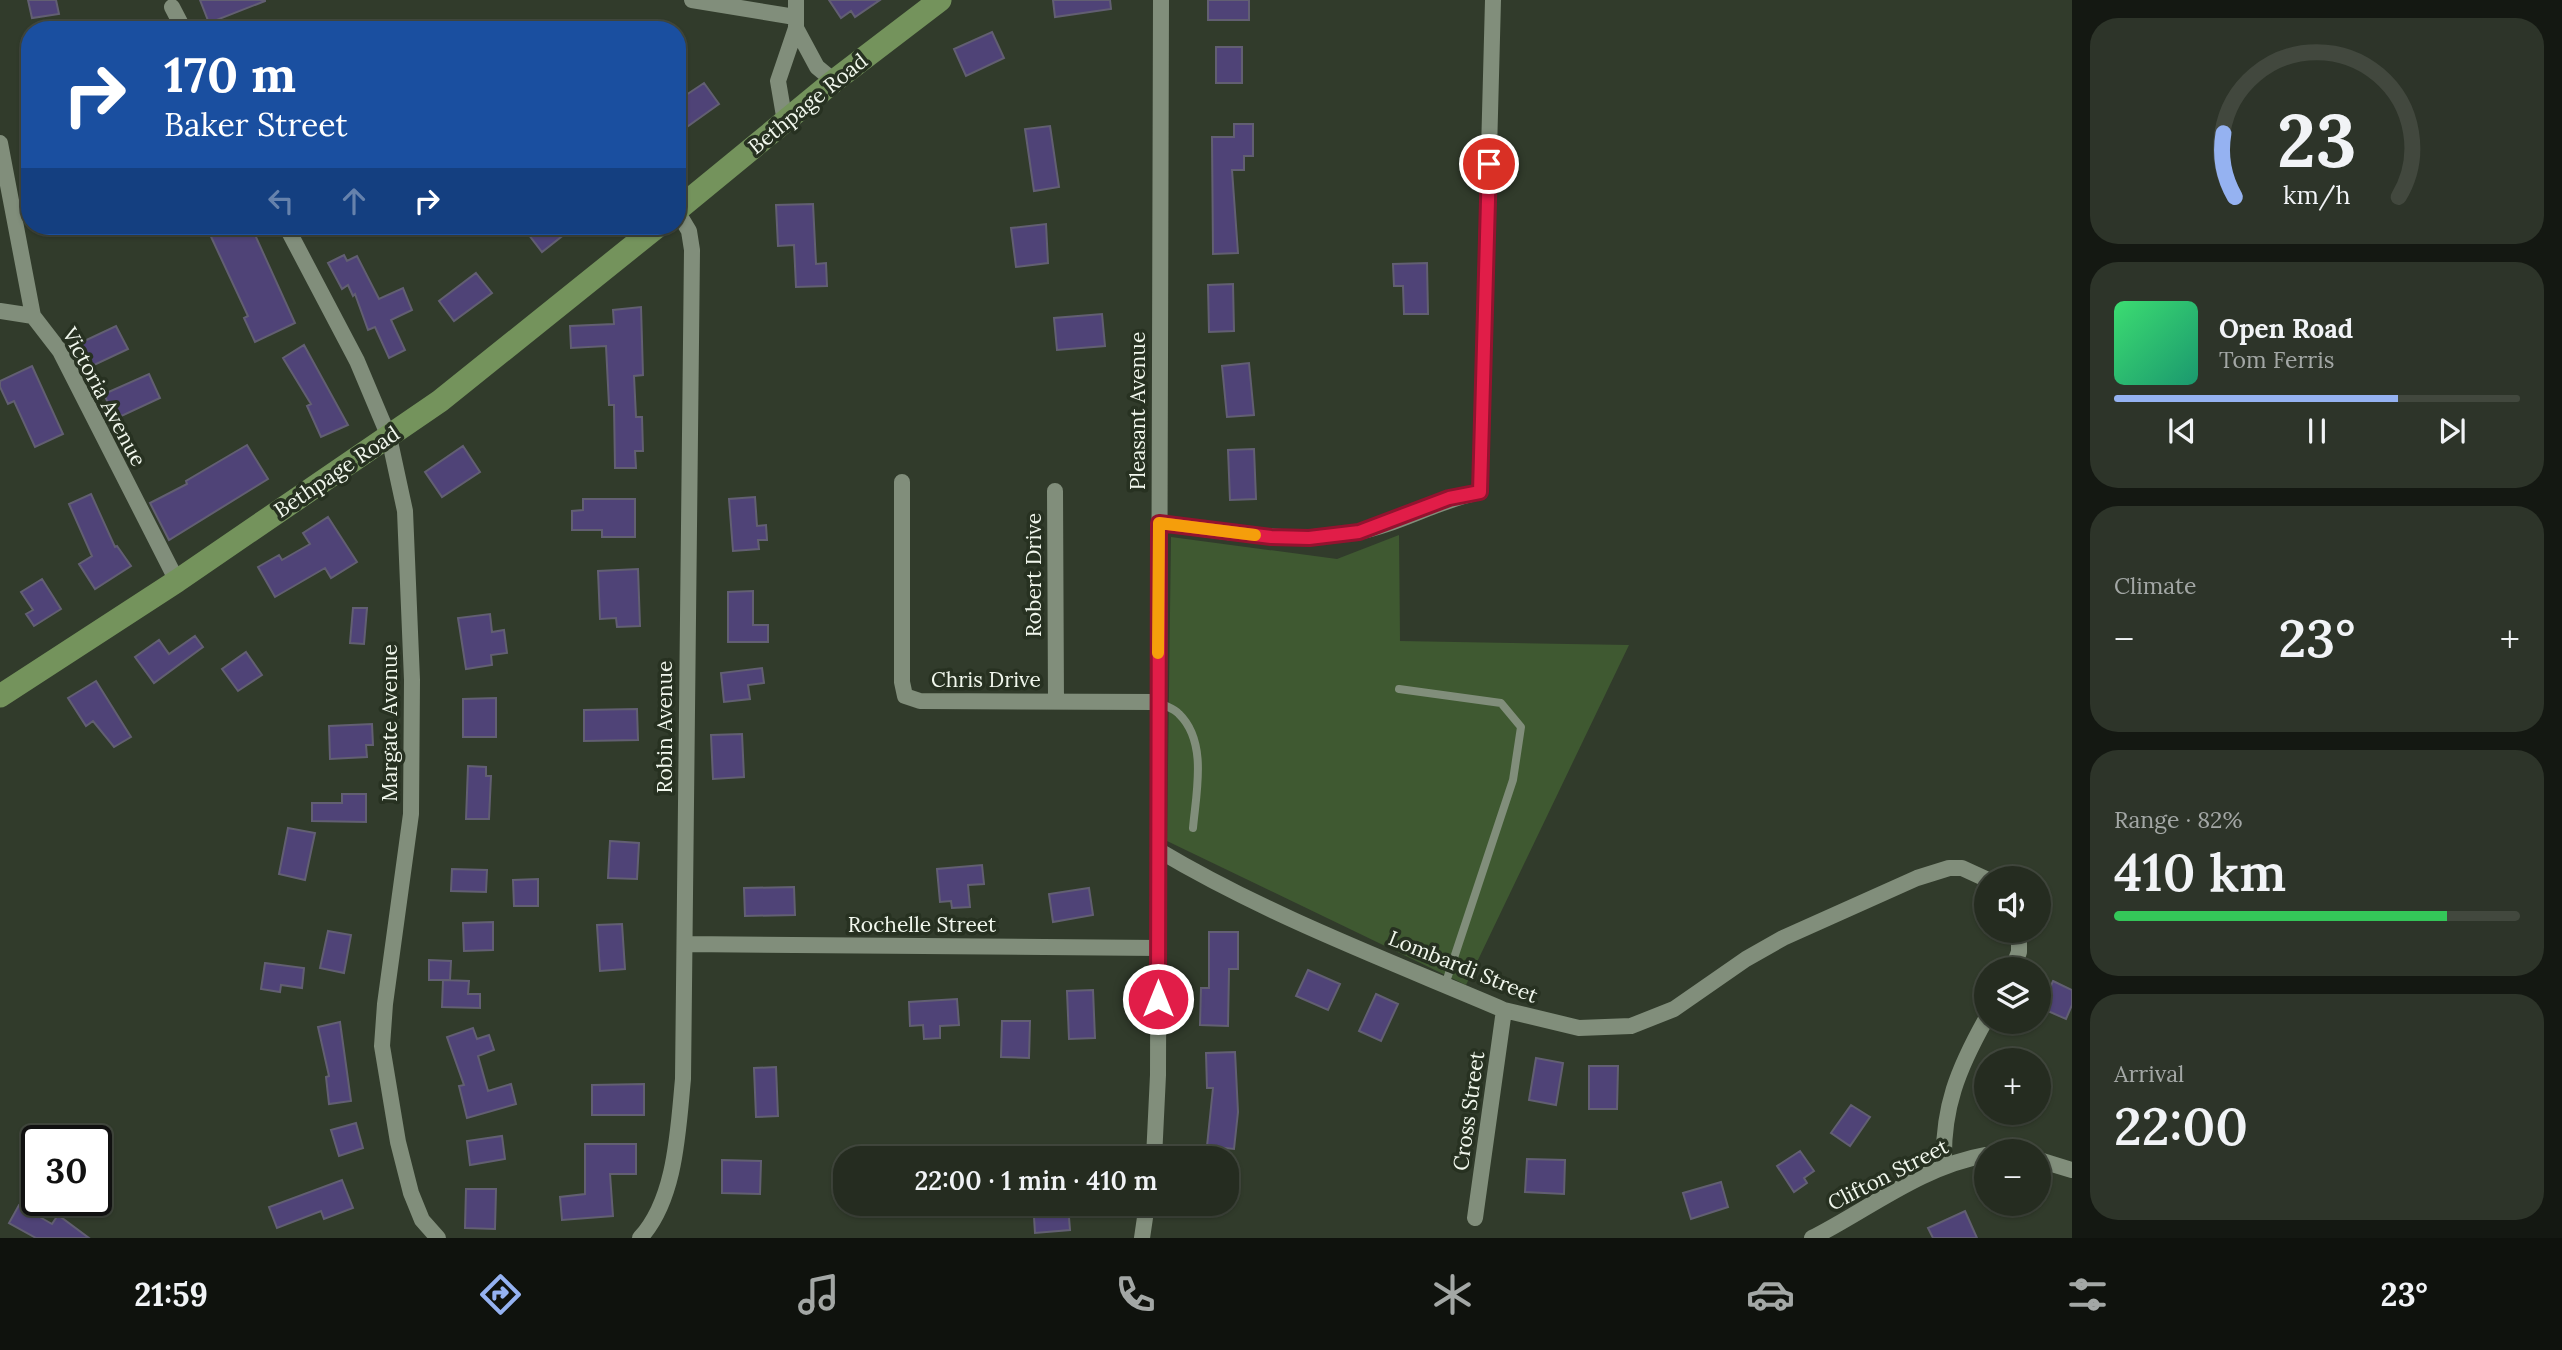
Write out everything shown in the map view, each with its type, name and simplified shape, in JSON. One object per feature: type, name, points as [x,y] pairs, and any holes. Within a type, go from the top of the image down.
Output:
[{"type":"street","points":[[692,0],[796,22]]},
{"type":"street","points":[[785,122],[779,81],[796,22],[796,0]]},
{"type":"street","name":"Bethpage Road","points":[[686,203],[834,81],[940,0]]},
{"type":"street","name":"Pleasant Avenue","points":[[1155,1146],[1158,1075],[1161,0]]},
{"type":"street","points":[[1159,523],[1271,537],[1309,538],[1359,532],[1449,498],[1480,492],[1493,0]]},
{"type":"street","points":[[172,7],[179,21]]},
{"type":"street","points":[[796,22],[817,67],[834,81]]},
{"type":"street","name":"Victoria Avenue","points":[[0,143],[33,316],[60,351],[177,581]]},
{"type":"street","name":"Robin Avenue","points":[[640,1238],[652,1224],[663,1198],[677,1138],[683,1079],[692,250],[686,226]]},
{"type":"street","name":"Margate Avenue","points":[[291,235],[357,361],[389,437],[405,511],[412,680],[411,800],[409,845],[385,1004],[382,1046],[398,1142],[411,1193],[422,1220],[435,1237]]},
{"type":"street","name":"Bethpage Road","points":[[0,696],[177,581],[451,393],[647,235]]},
{"type":"street","points":[[0,311],[33,316]]},
{"type":"street","name":"Chris Drive","points":[[902,482],[902,682],[905,696],[920,701],[1157,702]]},
{"type":"street","name":"Robert Drive","points":[[1055,491],[1056,701]]},
{"type":"street","name":"Lombardi Street","points":[[1158,850],[1199,874],[1294,920],[1504,1010],[1579,1028],[1631,1026],[1674,1009],[1746,959],[1783,938],[1917,878],[1949,868],[1962,868],[1974,873]]},
{"type":"street","name":"Rochelle Street","points":[[685,944],[1158,948]]},
{"type":"street","name":"Cross Street","points":[[1475,1218],[1504,1010]]},
{"type":"street","points":[[1944,1166],[1943,1141],[1961,1064],[1978,1034]]},
{"type":"street","name":"Clifton Street","points":[[1812,1238],[1944,1166],[1974,1156]]},
{"type":"street","points":[[2051,1164],[2072,1170]]},
{"type":"street","points":[[1142,1238],[1145,1216]]},
{"type":"lane","points":[[1399,689],[1501,703],[1521,727],[1513,780],[1445,985]]},
{"type":"lane","points":[[1157,702],[1180,714],[1192,737],[1198,759],[1193,828]]},
{"type":"green space","points":[[1399,535],[1400,641],[1629,645],[1466,985],[1167,841],[1171,537],[1337,559]]},
{"type":"building","points":[[28,0],[56,0],[59,14],[32,18]]},
{"type":"building","points":[[200,0],[265,0],[214,21],[208,21]]},
{"type":"building","points":[[829,0],[880,0],[855,17],[851,11],[841,18]]},
{"type":"building","points":[[1053,0],[1110,0],[1111,9],[1055,17]]},
{"type":"building","points":[[1208,0],[1249,0],[1249,20],[1208,20]]},
{"type":"building","points":[[992,32],[1004,58],[966,76],[954,49]]},
{"type":"building","points":[[1216,47],[1242,47],[1242,83],[1216,83]]},
{"type":"building","points":[[704,83],[719,104],[686,128],[686,95]]},
{"type":"building","points":[[1234,124],[1253,124],[1253,156],[1244,156],[1244,170],[1232,170],[1238,253],[1213,254],[1212,137],[1234,137]]},
{"type":"building","points":[[1050,126],[1059,187],[1034,191],[1025,129]]},
{"type":"building","points":[[813,204],[816,264],[826,263],[827,286],[796,287],[794,245],[778,246],[776,205]]},
{"type":"building","points":[[1046,224],[1048,263],[1016,267],[1011,228]]},
{"type":"building","points":[[210,235],[255,235],[295,323],[255,342],[244,318],[248,316]]},
{"type":"building","points":[[529,235],[564,235],[542,252]]},
{"type":"building","points":[[344,255],[347,261],[357,256],[379,299],[403,288],[412,310],[391,320],[405,350],[389,358],[375,327],[368,330],[355,294],[353,296],[348,285],[342,289],[328,263]]},
{"type":"building","points":[[1427,263],[1428,314],[1404,314],[1403,286],[1394,286],[1393,264]]},
{"type":"building","points":[[476,273],[492,293],[454,321],[439,301]]},
{"type":"building","points":[[1233,284],[1234,331],[1209,332],[1208,285]]},
{"type":"building","points":[[641,307],[643,375],[634,376],[636,417],[642,417],[643,451],[635,451],[636,468],[615,468],[614,405],[609,405],[606,346],[571,348],[570,326],[614,324],[613,310]]},
{"type":"building","points":[[1102,314],[1105,346],[1057,350],[1054,318]]},
{"type":"building","points":[[116,326],[128,349],[92,366],[80,343]]},
{"type":"building","points":[[304,345],[348,425],[321,437],[307,406],[311,404],[283,358]]},
{"type":"building","points":[[1249,363],[1254,415],[1227,417],[1222,366]]},
{"type":"building","points":[[32,366],[63,434],[35,447],[14,401],[8,404],[0,387],[0,381]]},
{"type":"building","points":[[149,374],[160,398],[115,419],[104,394]]},
{"type":"building","points":[[247,445],[268,479],[169,540],[150,503],[187,484],[186,481]]},
{"type":"building","points":[[463,446],[480,472],[442,497],[425,472]]},
{"type":"building","points":[[1254,449],[1256,499],[1230,500],[1228,450]]},
{"type":"building","points":[[91,494],[115,547],[117,546],[131,566],[95,589],[79,564],[92,556],[69,504]]},
{"type":"building","points":[[755,497],[757,526],[766,525],[767,540],[758,540],[759,549],[733,551],[729,499]]},
{"type":"building","points":[[583,499],[635,499],[635,537],[602,537],[602,530],[572,530],[572,511],[583,510]]},
{"type":"building","points":[[328,517],[357,562],[331,578],[325,568],[275,597],[258,567],[279,555],[282,560],[310,544],[303,533]]},
{"type":"building","points":[[638,569],[640,626],[617,627],[616,618],[600,619],[598,571]]},
{"type":"building","points":[[42,579],[61,609],[34,626],[26,614],[33,610],[21,592]]},
{"type":"building","points":[[753,591],[753,625],[768,625],[768,642],[728,642],[728,592]]},
{"type":"building","points":[[353,608],[367,608],[364,644],[350,643]]},
{"type":"building","points":[[490,614],[492,632],[504,630],[507,653],[491,655],[492,665],[466,669],[458,618]]},
{"type":"building","points":[[195,636],[203,647],[154,683],[135,657],[159,640],[169,654]]},
{"type":"building","points":[[246,652],[262,675],[238,691],[222,669]]},
{"type":"building","points":[[762,668],[764,683],[748,685],[750,699],[724,702],[721,673]]},
{"type":"building","points":[[96,681],[131,737],[114,747],[93,721],[86,726],[68,698]]},
{"type":"building","points":[[496,698],[496,737],[463,737],[463,699]]},
{"type":"building","points":[[637,709],[638,740],[584,741],[584,710]]},
{"type":"building","points":[[372,724],[373,745],[366,745],[367,757],[330,759],[329,726]]},
{"type":"building","points":[[742,734],[744,777],[713,779],[711,735]]},
{"type":"building","points":[[468,766],[486,767],[486,776],[491,776],[489,819],[466,819]]},
{"type":"building","points":[[342,794],[366,794],[366,822],[312,821],[312,803],[342,803]]},
{"type":"building","points":[[288,828],[315,833],[305,880],[279,874]]},
{"type":"building","points":[[610,841],[639,843],[637,879],[608,878]]},
{"type":"building","points":[[982,865],[984,884],[968,885],[970,907],[952,908],[951,901],[940,902],[937,869]]},
{"type":"building","points":[[452,869],[487,870],[486,892],[451,891]]},
{"type":"building","points":[[538,879],[538,906],[514,906],[513,880]]},
{"type":"building","points":[[794,887],[795,915],[745,916],[744,888]]},
{"type":"building","points":[[1089,888],[1093,915],[1053,922],[1049,894]]},
{"type":"building","points":[[493,922],[493,950],[464,951],[463,923]]},
{"type":"building","points":[[622,924],[625,969],[600,971],[597,925]]},
{"type":"building","points":[[328,931],[351,935],[344,973],[320,968]]},
{"type":"building","points":[[1209,932],[1238,932],[1238,969],[1229,969],[1228,1026],[1200,1025],[1201,988],[1209,988]]},
{"type":"building","points":[[429,960],[451,961],[450,980],[429,980]]},
{"type":"building","points":[[265,963],[304,968],[302,988],[281,985],[280,992],[261,989]]},
{"type":"building","points":[[1308,970],[1340,984],[1328,1010],[1296,996]]},
{"type":"building","points":[[443,980],[469,981],[468,994],[480,994],[480,1008],[442,1007]]},
{"type":"building","points":[[2053,981],[2072,990],[2072,1005],[2066,1019],[2051,1012]]},
{"type":"building","points":[[1093,990],[1095,1038],[1069,1039],[1067,991]]},
{"type":"building","points":[[1376,994],[1398,1004],[1381,1041],[1359,1031]]},
{"type":"building","points":[[957,999],[959,1025],[940,1026],[940,1038],[924,1039],[923,1025],[910,1026],[909,1002]]},
{"type":"building","points":[[1002,1021],[1030,1021],[1029,1058],[1001,1057]]},
{"type":"building","points":[[340,1022],[351,1101],[329,1104],[326,1077],[329,1076],[318,1027]]},
{"type":"building","points":[[473,1028],[477,1039],[489,1035],[494,1050],[478,1056],[488,1091],[511,1084],[516,1104],[467,1118],[459,1086],[464,1085],[447,1037]]},
{"type":"building","points":[[1235,1052],[1238,1112],[1234,1146],[1207,1146],[1213,1088],[1207,1088],[1206,1053]]},
{"type":"building","points":[[1536,1058],[1563,1063],[1556,1105],[1529,1100]]},
{"type":"building","points":[[1589,1066],[1618,1066],[1617,1109],[1589,1109]]},
{"type":"building","points":[[776,1067],[778,1116],[756,1117],[754,1068]]},
{"type":"building","points":[[644,1084],[644,1115],[592,1115],[592,1085]]},
{"type":"building","points":[[1851,1105],[1870,1117],[1850,1146],[1831,1133]]},
{"type":"building","points":[[356,1123],[363,1148],[339,1156],[331,1130]]},
{"type":"building","points":[[502,1136],[505,1159],[470,1165],[467,1141]]},
{"type":"building","points":[[585,1144],[636,1144],[636,1174],[610,1174],[613,1216],[562,1220],[560,1197],[585,1194]]},
{"type":"building","points":[[1800,1151],[1814,1171],[1804,1178],[1807,1183],[1794,1192],[1777,1166]]},
{"type":"building","points":[[1527,1159],[1565,1160],[1564,1194],[1525,1192]]},
{"type":"building","points":[[722,1160],[761,1161],[760,1194],[722,1193]]},
{"type":"building","points":[[342,1180],[353,1208],[324,1219],[321,1211],[277,1228],[269,1207]]},
{"type":"building","points":[[1721,1182],[1728,1207],[1691,1219],[1683,1193]]},
{"type":"building","points":[[466,1189],[496,1189],[495,1229],[465,1228]]},
{"type":"building","points":[[19,1205],[21,1216],[38,1216],[52,1224],[59,1216],[89,1238],[36,1238],[9,1223]]},
{"type":"building","points":[[1965,1211],[1977,1238],[1933,1238],[1928,1228]]},
{"type":"building","points":[[1069,1216],[1070,1230],[1035,1233],[1034,1217]]},
{"type":"slow traffic","points":[[1158,653],[1159,523],[1255,535]]},
{"type":"route","points":[[1158,999],[1159,523],[1271,537],[1309,538],[1359,532],[1449,498],[1480,492],[1489,164]]}]
